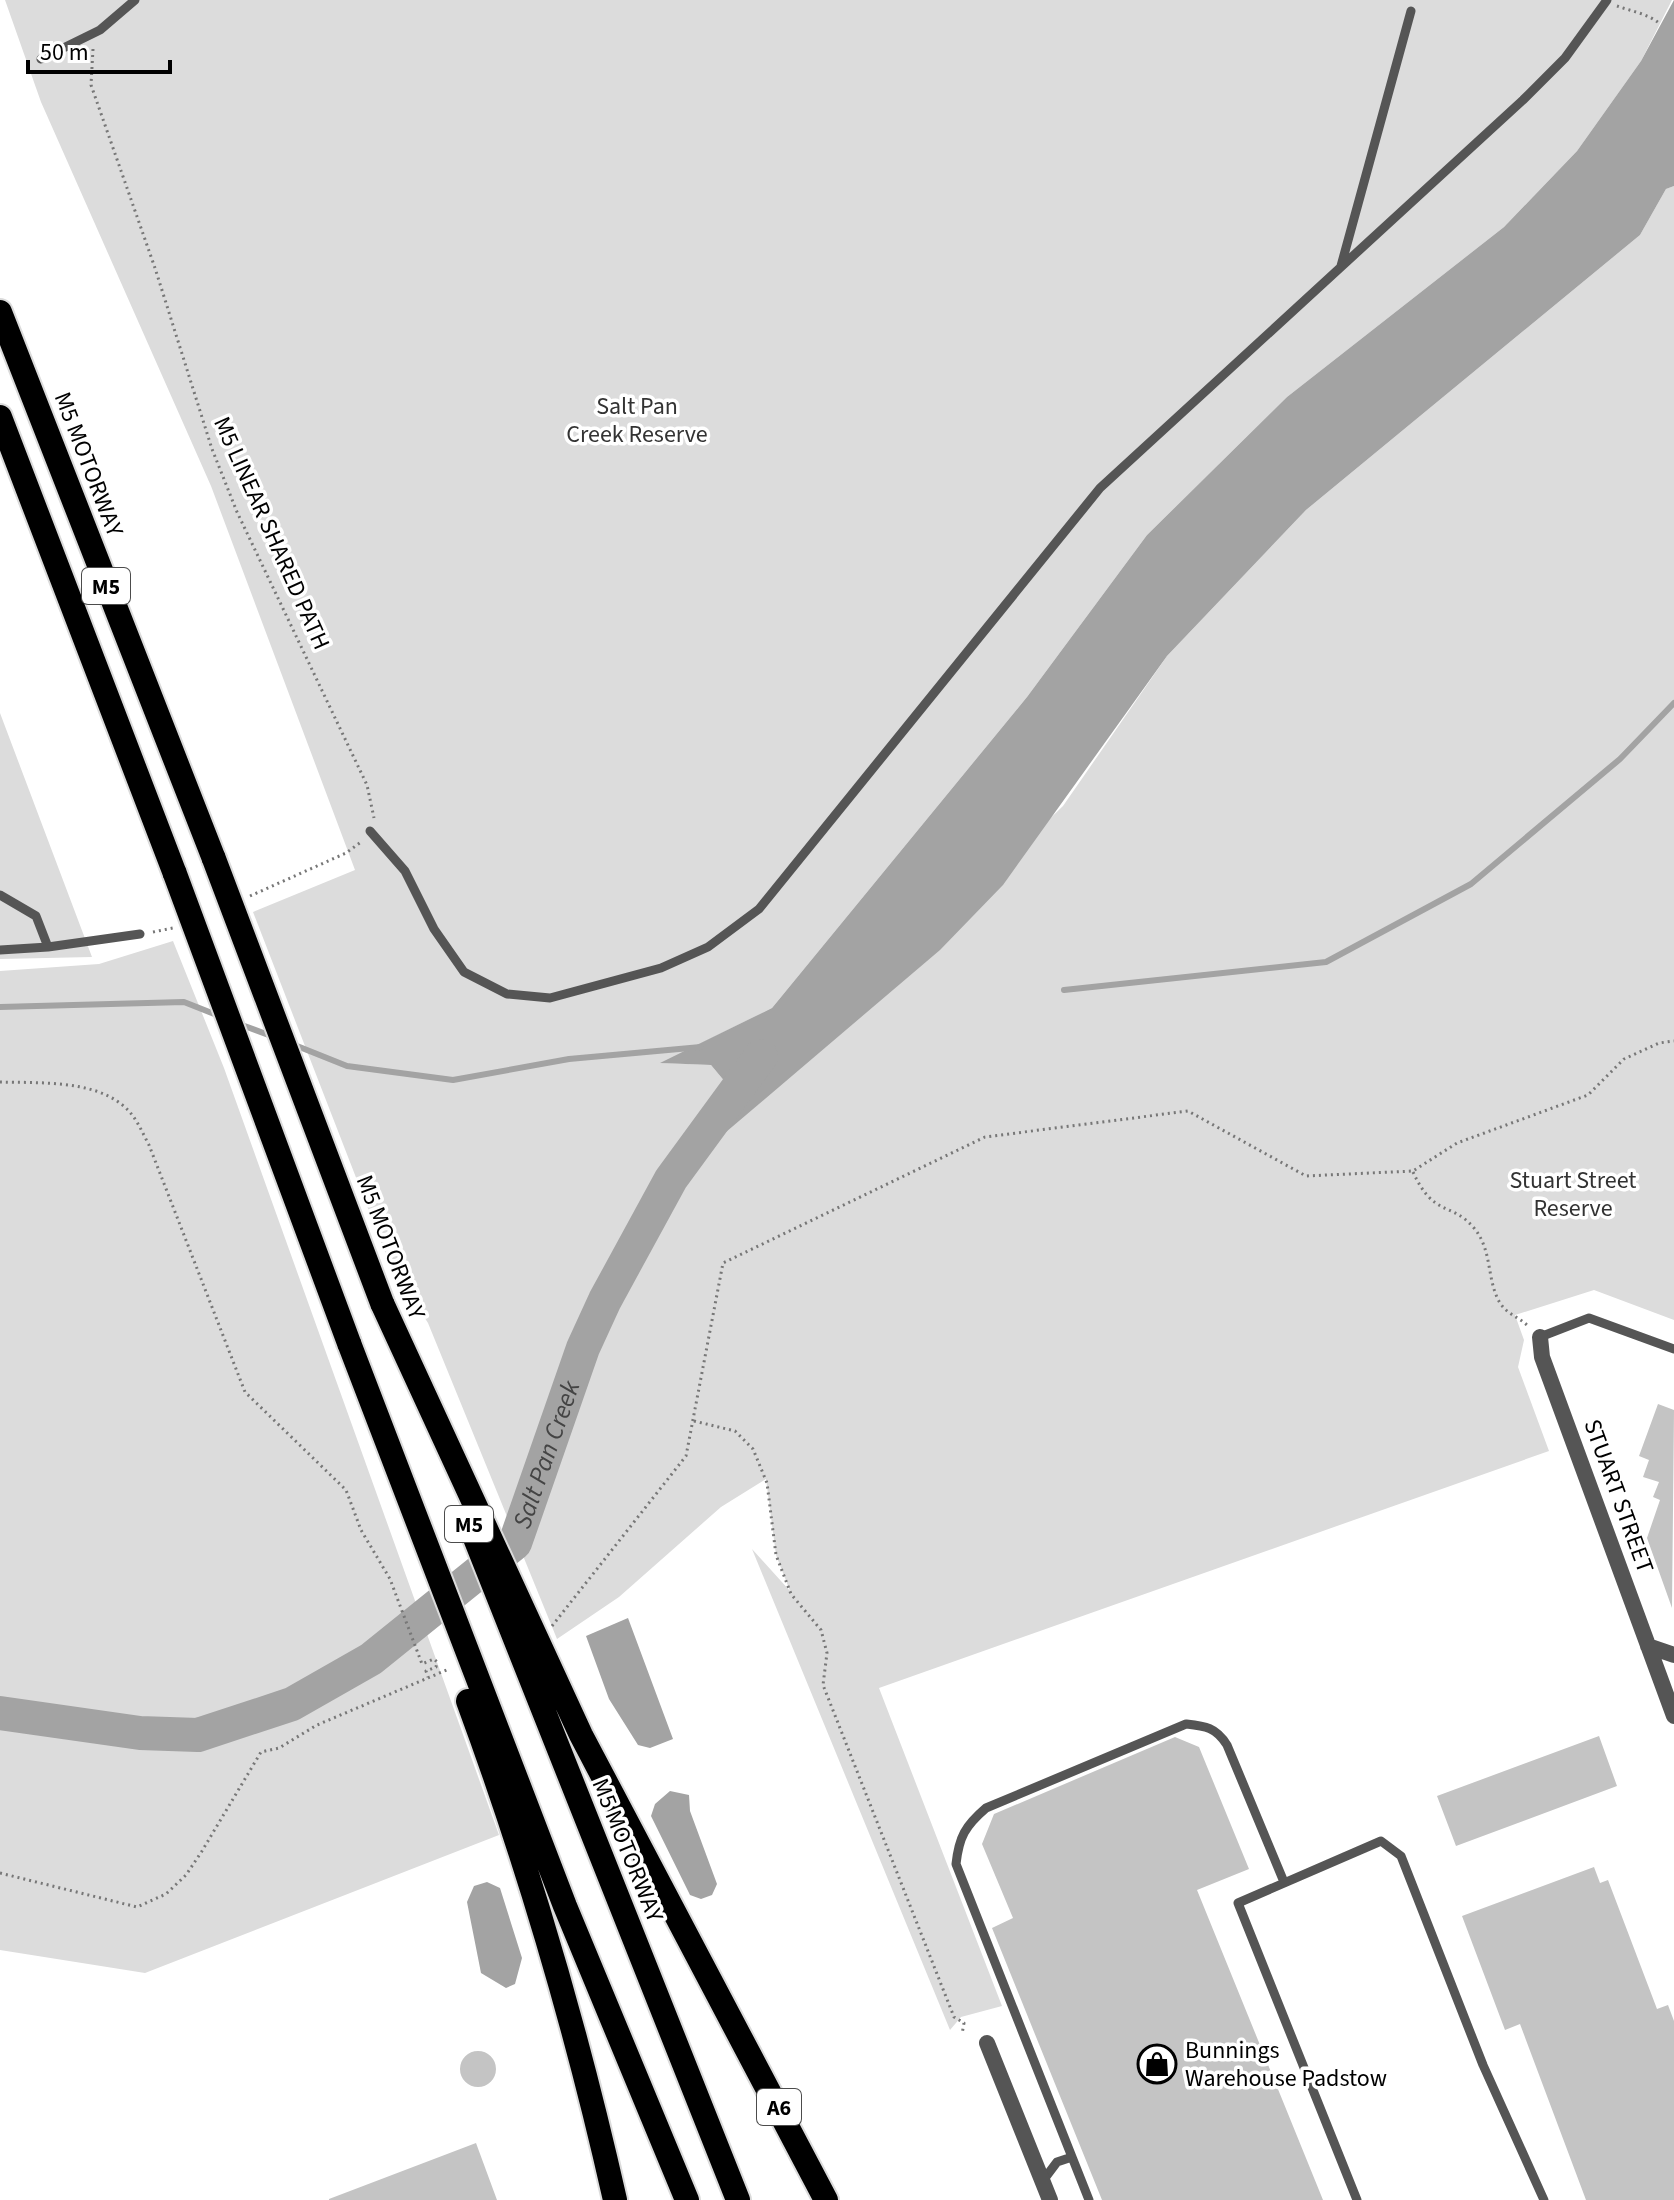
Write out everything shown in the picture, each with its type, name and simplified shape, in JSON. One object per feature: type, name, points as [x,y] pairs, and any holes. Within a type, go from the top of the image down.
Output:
[{"type":"highway","name":"M5 MOTORWAY","points":[[0,312],[214,859],[382,1303],[738,2200]]},
{"type":"highway","name":"M5","points":[[0,417],[175,874],[502,1767],[687,2200]]},
{"type":"highway","name":"A6","points":[[382,1303],[581,1735],[826,2200]]},
{"type":"highway","name":"M5","points":[[502,1767],[579,2051],[615,2200]]},
{"type":"street","name":"STUART STREET","points":[[1540,1337],[1542,1357],[1674,1716]]},
{"type":"street","points":[[1648,1646],[1674,1655]]},
{"type":"street","points":[[987,2043],[1050,2200]]},
{"type":"lane","points":[[41,59],[100,30],[135,0]]},
{"type":"lane","points":[[370,831],[405,871],[434,929],[464,972],[507,994],[550,998],[661,968],[708,947],[759,909],[1100,488],[1523,100],[1565,58],[1607,1]]},
{"type":"lane","points":[[1341,266],[1411,11]]},
{"type":"lane","points":[[0,895],[36,916],[48,947]]},
{"type":"lane","points":[[0,950],[48,947],[140,934]]},
{"type":"lane","points":[[1540,1337],[1589,1318],[1674,1349]]},
{"type":"lane","points":[[1089,2200],[956,1864],[959,1838],[968,1823],[986,1808],[1186,1724],[1206,1726],[1220,1733],[1227,1745],[1284,1882]]},
{"type":"lane","points":[[1357,2200],[1238,1903],[1381,1841],[1401,1856],[1483,2065],[1544,2200]]},
{"type":"lane","points":[[1042,2182],[1057,2162],[1072,2157]]},
{"type":"path","points":[[1607,1],[1635,15],[1650,16],[1660,24]]},
{"type":"path","name":"M5 LINEAR SHARED PATH","points":[[100,30],[90,59],[91,85],[155,268],[192,392],[237,512],[367,785],[374,811],[370,831]]},
{"type":"path","points":[[240,900],[346,853],[370,831]]},
{"type":"path","points":[[140,934],[182,924]]},
{"type":"path","points":[[540,1631],[554,1625],[686,1456],[723,1263],[985,1137],[1188,1111],[1306,1176],[1413,1171],[1457,1143],[1588,1095],[1624,1059],[1659,1043],[1674,1041]]},
{"type":"path","points":[[0,1082],[76,1087],[122,1104],[134,1117],[149,1145],[245,1392],[346,1490],[361,1530],[390,1579],[422,1664],[434,1659],[437,1662],[436,1667],[426,1671],[428,1677]]},
{"type":"path","points":[[1413,1171],[1432,1204],[1472,1226],[1488,1252],[1492,1279],[1501,1305],[1540,1337]]},
{"type":"path","points":[[694,1421],[735,1431],[753,1449],[767,1483],[776,1555],[791,1594],[821,1630],[827,1653],[823,1685],[831,1709],[954,2017],[964,2023],[962,2034]]},
{"type":"path","points":[[0,1873],[137,1907],[166,1894],[186,1875],[261,1752],[299,1739],[317,1725],[456,1666]]},
{"type":"green space","points":[[5,0],[1672,0],[1641,61],[1577,151],[1504,227],[1287,397],[1147,535],[1027,697],[772,1008],[662,1063],[711,1065],[736,1095],[727,1131],[1063,806],[1167,656],[1306,510],[1640,235],[1666,189],[1674,186],[1674,1320],[1594,1290],[1515,1315],[1524,1340],[1518,1367],[1549,1451],[879,1688],[1002,2006],[961,2017],[950,2030],[752,1549],[790,1591],[776,1555],[766,1479],[721,1507],[619,1597],[557,1639],[428,1323],[388,1260],[253,912],[355,870],[211,486],[41,102]]},
{"type":"green space","points":[[0,713],[92,957],[0,959]]},
{"type":"green space","points":[[173,941],[224,1068],[499,1835],[145,1973],[0,1950],[0,971],[99,964]]},
{"type":"shaded area","points":[[1674,0],[1674,186],[1666,189],[1640,235],[1306,510],[1167,656],[1003,885],[940,950],[726,1132],[736,1095],[711,1065],[660,1063],[772,1008],[1027,697],[1147,535],[1287,397],[1504,227],[1577,151],[1641,61]]},
{"type":"shaded area","points":[[628,1618],[673,1739],[650,1748],[638,1745],[609,1699],[586,1636]]},
{"type":"shaded area","points":[[670,1791],[689,1795],[690,1811],[717,1884],[712,1895],[701,1899],[690,1895],[651,1816],[655,1804]]},
{"type":"shaded area","points":[[487,1882],[500,1888],[522,1958],[515,1984],[506,1988],[481,1973],[467,1902],[474,1886]]},
{"type":"building","points":[[1658,1404],[1674,1410],[1672,1608],[1647,1538],[1660,1500],[1653,1497],[1659,1482],[1643,1477],[1649,1460],[1639,1456]]},
{"type":"building","points":[[1599,1736],[1617,1786],[1456,1846],[1437,1796]]},
{"type":"building","name":"Bunnings Warehouse Padstow","points":[[1175,1737],[1199,1747],[1249,1869],[1197,1890],[1323,2200],[1102,2200],[992,1928],[1013,1918],[982,1844],[994,1814]]},
{"type":"building","points":[[1594,1867],[1600,1883],[1608,1880],[1657,2009],[1668,2005],[1674,2021],[1674,2200],[1586,2200],[1520,2024],[1505,2030],[1462,1916]]},
{"type":"building","points":[[478,2051],[491,2056],[496,2069],[491,2082],[478,2087],[465,2082],[460,2069],[465,2056]]},
{"type":"building","points":[[476,2143],[497,2200],[329,2200],[329,2199]]},
{"type":"waterway","points":[[1064,990],[1326,962],[1471,884],[1620,759],[1674,703]]},
{"type":"waterway","points":[[0,1007],[184,1002],[222,1017]]},
{"type":"waterway","points":[[239,1024],[274,1037]]},
{"type":"waterway","points":[[292,1044],[347,1066],[453,1080],[569,1059],[701,1047]]},
{"type":"waterway","name":"Salt Pan Creek","points":[[0,1713],[140,1733],[198,1735],[292,1704],[371,1659],[515,1543],[583,1348],[605,1300],[671,1179],[761,1056]]},
{"type":"place","name":"Bunnings Warehouse Padstow","points":[[1157,2064]]},
{"type":"park label","name":"Salt Pan Creek Reserve","points":[[637,420]]},
{"type":"park label","name":"Stuart Street Reserve","points":[[1573,1194]]}]
